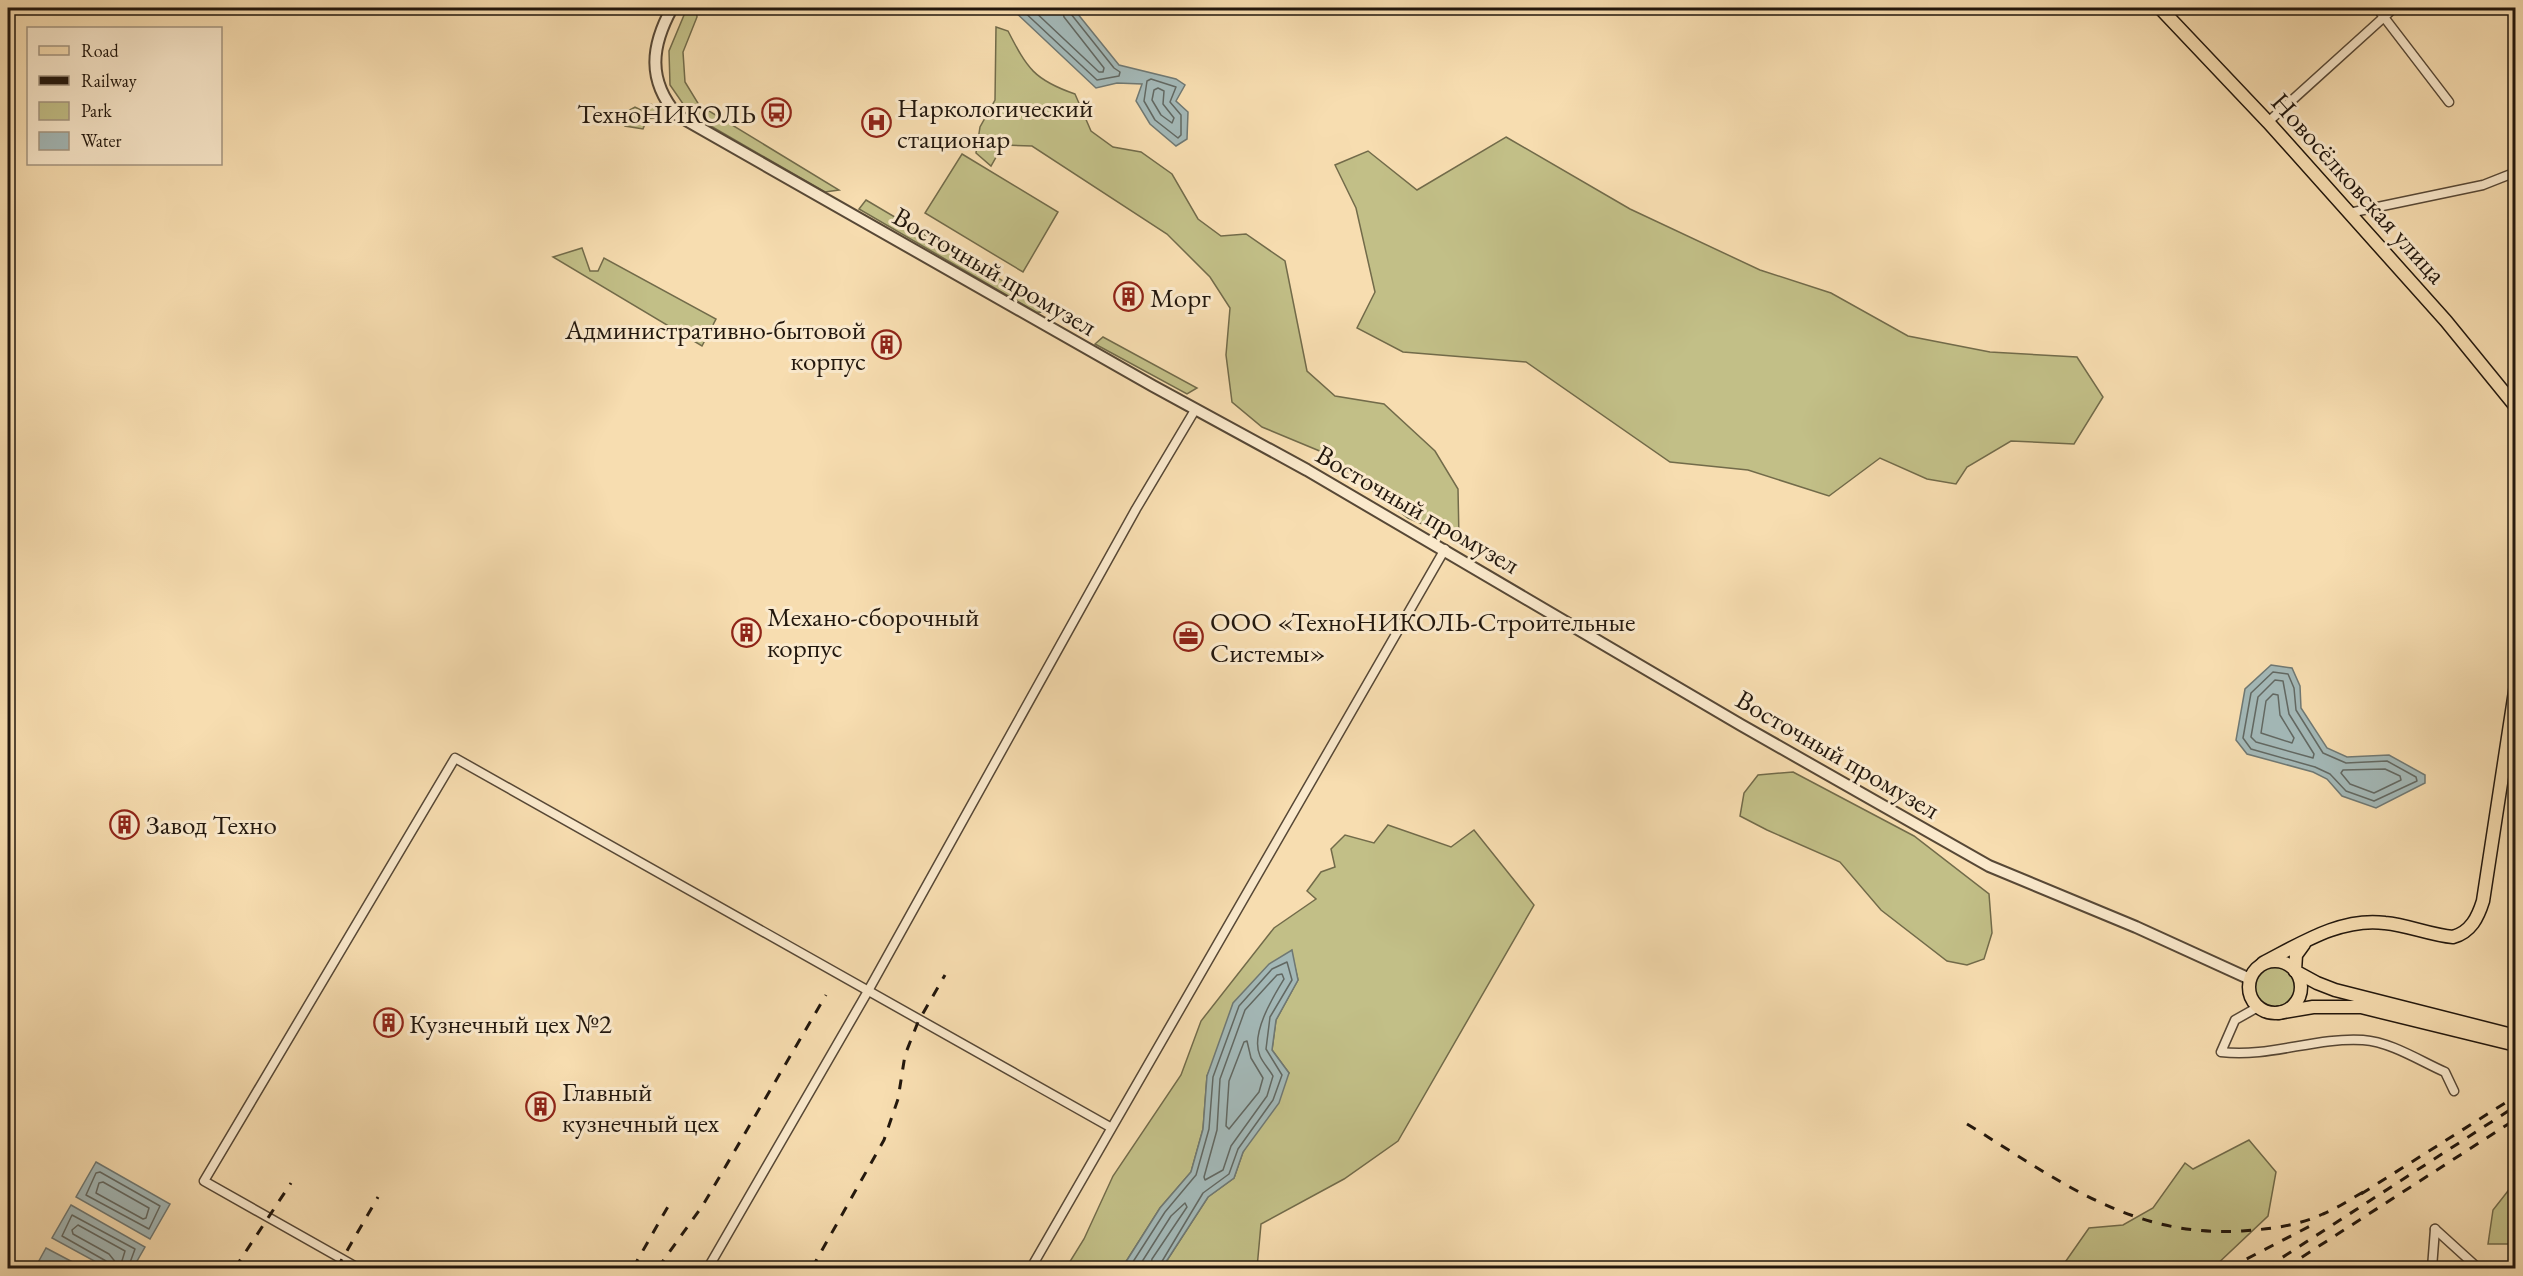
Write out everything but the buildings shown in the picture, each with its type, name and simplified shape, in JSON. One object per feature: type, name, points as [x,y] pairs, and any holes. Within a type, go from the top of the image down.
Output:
[{"type":"main road","name":"Новосёлковская улица","points":[[2160,8],[2268,122],[2446,321],[2516,407]]},
{"type":"main road","points":[[2516,685],[2482,901],[2474,923],[2460,935],[2453,937],[2385,923],[2359,923],[2307,941],[2263,963],[2250,979],[2250,996],[2258,1006],[2278,1013],[2334,1005],[2361,1007],[2516,1046]]},
{"type":"main road","points":[[2278,1013],[2292,1006],[2300,995],[2300,981],[2295,971],[2296,955],[2307,941]]},
{"type":"main road","points":[[2263,963],[2279,961],[2317,983],[2335,990],[2516,1036]]},
{"type":"street","name":"Восточный промузел","points":[[672,8],[658,38],[654,68],[665,101],[677,115],[1445,549],[1741,725],[1989,866],[2136,927],[2250,979]]},
{"type":"street","points":[[2377,8],[2449,102]]},
{"type":"street","points":[[2268,122],[2394,8]]},
{"type":"street","points":[[2349,213],[2483,185],[2516,172]]},
{"type":"street","points":[[708,1269],[868,991],[1136,509],[1196,410]]},
{"type":"street","points":[[1031,1269],[1110,1127],[1445,549]]},
{"type":"street","points":[[358,1269],[204,1181],[455,758],[1110,1127]]},
{"type":"street","points":[[2258,1006],[2235,1020],[2221,1052],[2249,1054],[2344,1040],[2366,1040],[2386,1046],[2445,1072],[2454,1092]]},
{"type":"street","points":[[2432,1269],[2435,1229],[2478,1269]]},
{"type":"green space","points":[[687,8],[696,8],[697,17],[683,52],[685,82],[699,105],[839,190],[825,192],[690,114],[670,85],[669,51]]},
{"type":"green space","points":[[996,27],[1008,31],[1027,64],[1041,78],[1075,94],[1091,131],[1113,147],[1141,152],[1172,174],[1198,219],[1221,236],[1246,234],[1285,261],[1307,371],[1335,396],[1384,404],[1435,451],[1458,489],[1459,539],[1408,518],[1322,452],[1262,427],[1232,402],[1226,355],[1230,308],[1210,277],[1167,234],[1032,146],[1003,145],[991,166],[976,153],[980,127],[995,100]]},
{"type":"green space","points":[[650,104],[657,106],[660,117],[647,119],[643,129],[625,126],[626,112],[635,107],[645,112]]},
{"type":"green space","points":[[1506,137],[1630,209],[1760,270],[1831,293],[1908,336],[1990,352],[2077,357],[2103,397],[2074,444],[2011,441],[1967,467],[1956,484],[1927,479],[1880,458],[1829,496],[1748,470],[1670,462],[1526,362],[1403,352],[1357,328],[1375,292],[1356,208],[1335,165],[1368,151],[1417,190]]},
{"type":"green space","points":[[962,154],[1058,212],[1023,272],[925,213]]},
{"type":"green space","points":[[866,200],[1057,313],[1036,312],[859,209]]},
{"type":"green space","points":[[582,248],[590,271],[598,271],[604,258],[716,319],[702,346],[553,257]]},
{"type":"green space","points":[[1103,337],[1197,388],[1187,394],[1095,344]]},
{"type":"green space","points":[[1793,772],[1914,836],[1989,894],[1992,933],[1984,959],[1967,965],[1947,961],[1881,910],[1840,862],[1740,816],[1744,793],[1758,775]]},
{"type":"green space","points":[[1388,825],[1451,847],[1474,830],[1534,905],[1398,1141],[1344,1179],[1261,1224],[1257,1268],[1162,1268],[1208,1197],[1234,1178],[1243,1152],[1289,1073],[1272,1050],[1276,1020],[1298,980],[1291,951],[1216,1056],[1207,1076],[1203,1129],[1191,1172],[1160,1208],[1122,1268],[1066,1268],[1084,1239],[1113,1176],[1181,1075],[1201,1021],[1274,928],[1316,899],[1307,891],[1321,872],[1335,867],[1331,849],[1345,835],[1374,843]]},
{"type":"green space","points":[[2275,965],[2290,972],[2297,987],[2290,1002],[2275,1009],[2260,1002],[2253,987],[2260,972]]},
{"type":"green space","points":[[2249,1140],[2276,1172],[2268,1216],[2213,1268],[2061,1268],[2089,1228],[2123,1225],[2153,1208],[2185,1163],[2193,1169]]},
{"type":"green space","points":[[2515,1182],[2515,1244],[2488,1244],[2493,1210]]},
{"type":"water","points":[[1011,8],[1073,8],[1119,65],[1176,79],[1185,85],[1176,101],[1188,112],[1187,139],[1176,146],[1150,124],[1136,101],[1142,84],[1117,83],[1096,88]]},
{"type":"water","points":[[2271,665],[2292,668],[2300,686],[2301,708],[2327,748],[2347,757],[2389,755],[2425,775],[2425,783],[2376,808],[2342,796],[2327,779],[2313,772],[2247,754],[2236,740],[2245,689]]},
{"type":"water","points":[[1292,950],[1298,980],[1276,1020],[1272,1050],[1289,1073],[1279,1103],[1243,1152],[1234,1178],[1208,1197],[1162,1268],[1122,1268],[1160,1208],[1191,1172],[1203,1129],[1207,1076],[1233,1003],[1269,964]]},
{"type":"water","points":[[96,1162],[170,1204],[150,1239],[76,1197]]},
{"type":"water","points":[[71,1205],[145,1247],[133,1268],[107,1268],[52,1238]]},
{"type":"water","points":[[46,1248],[84,1268],[35,1268]]},
{"type":"railway","points":[[812,1268],[884,1140],[898,1099],[905,1055],[918,1022],[945,975]]},
{"type":"railway","points":[[658,1268],[703,1205],[826,995]]},
{"type":"railway","points":[[2361,1194],[2516,1096]]},
{"type":"railway","points":[[2266,1268],[2516,1106]]},
{"type":"railway","points":[[2285,1268],[2516,1119]]},
{"type":"railway","points":[[1967,1124],[2064,1184],[2097,1201],[2130,1215],[2165,1225],[2202,1231],[2242,1231],[2283,1226],[2323,1214],[2367,1190]]},
{"type":"railway","points":[[235,1268],[291,1183]]},
{"type":"railway","points":[[337,1268],[378,1197]]},
{"type":"railway","points":[[633,1268],[670,1203]]},
{"type":"railway","points":[[2229,1268],[2316,1223]]},
{"type":"place","name":"ТехноНИКОЛЬ","points":[[777,113]]},
{"type":"place","name":"Наркологический стационар","points":[[876,123]]},
{"type":"place","name":"Морг","points":[[1129,297]]},
{"type":"place","name":"Административно-бытовой корпус","points":[[887,345]]},
{"type":"place","name":"Механо-сборочный корпус","points":[[746,632]]},
{"type":"place","name":"ООО «ТехноНИКОЛЬ-Строительные Системы»","points":[[1189,637]]},
{"type":"place","name":"Завод Техно","points":[[125,824]]},
{"type":"place","name":"Кузнечный цех №2","points":[[388,1023]]},
{"type":"place","name":"Главный кузнечный цех","points":[[541,1107]]}]
